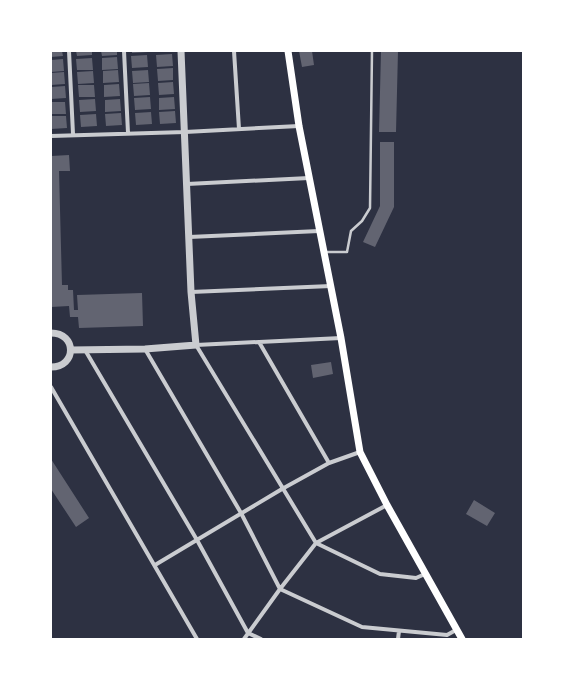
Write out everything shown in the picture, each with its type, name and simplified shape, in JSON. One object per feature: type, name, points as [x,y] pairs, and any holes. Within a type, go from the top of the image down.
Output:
[{"type":"main road","points":[[288,51],[299,126],[341,338],[360,452],[387,505],[462,639]]},
{"type":"street","points":[[69,51],[73,134]]},
{"type":"street","points":[[124,51],[128,133]]},
{"type":"street","points":[[181,51],[191,292],[196,345],[316,543],[380,574],[416,578],[425,574]]},
{"type":"street","points":[[234,51],[239,129]]},
{"type":"street","points":[[51,136],[73,134],[185,132],[299,126]]},
{"type":"street","points":[[187,184],[309,178]]},
{"type":"street","points":[[189,237],[319,231]]},
{"type":"street","points":[[191,292],[331,286]]},
{"type":"street","points":[[51,333],[58,333],[67,339],[70,350],[67,361],[57,367],[51,367]]},
{"type":"street","points":[[70,350],[145,349],[341,338]]},
{"type":"street","points":[[259,342],[328,464]]},
{"type":"street","points":[[145,349],[241,513],[280,589],[362,627],[447,636],[456,630]]},
{"type":"street","points":[[86,350],[248,633],[261,639]]},
{"type":"street","points":[[51,387],[197,639]]},
{"type":"street","points":[[154,565],[282,489],[328,464],[360,452]]},
{"type":"street","points":[[244,639],[316,543],[387,505]]},
{"type":"street","points":[[398,639],[399,631]]},
{"type":"lane","points":[[324,252],[347,252],[351,231],[362,221],[370,208],[372,51]]},
{"type":"building","points":[[51,51],[62,51],[63,56],[51,57]]},
{"type":"building","points":[[76,51],[92,51],[92,55],[77,56]]},
{"type":"building","points":[[101,51],[117,51],[117,55],[102,56]]},
{"type":"building","points":[[132,51],[148,51],[148,52],[132,53]]},
{"type":"building","points":[[299,51],[312,51],[314,65],[302,67]]},
{"type":"building","points":[[381,51],[398,51],[396,132],[379,132]]},
{"type":"building","points":[[172,54],[173,66],[157,67],[156,55]]},
{"type":"building","points":[[147,55],[148,67],[132,68],[131,56]]},
{"type":"building","points":[[117,57],[118,69],[102,70],[102,58]]},
{"type":"building","points":[[92,58],[93,70],[77,70],[76,59]]},
{"type":"building","points":[[63,59],[64,71],[51,72],[51,60]]},
{"type":"building","points":[[173,68],[173,80],[158,81],[157,69]]},
{"type":"building","points":[[118,70],[119,82],[103,83],[103,71]]},
{"type":"building","points":[[148,70],[149,82],[133,83],[132,71]]},
{"type":"building","points":[[93,71],[94,83],[78,84],[77,72]]},
{"type":"building","points":[[64,72],[65,84],[51,85],[51,73]]},
{"type":"building","points":[[173,82],[174,94],[159,95],[158,83]]},
{"type":"building","points":[[149,83],[150,95],[134,96],[133,84]]},
{"type":"building","points":[[119,84],[120,96],[104,97],[104,85]]},
{"type":"building","points":[[78,85],[94,85],[95,97],[79,97]]},
{"type":"building","points":[[65,86],[66,98],[51,99],[51,87]]},
{"type":"building","points":[[150,97],[151,109],[135,110],[134,98]]},
{"type":"building","points":[[174,97],[175,109],[159,110],[159,98]]},
{"type":"building","points":[[95,99],[96,111],[80,112],[79,100]]},
{"type":"building","points":[[120,99],[121,111],[105,112],[105,100]]},
{"type":"building","points":[[51,102],[65,102],[66,114],[51,114]]},
{"type":"building","points":[[175,111],[176,123],[160,124],[159,112]]},
{"type":"building","points":[[151,112],[152,124],[136,125],[135,113]]},
{"type":"building","points":[[121,113],[122,125],[106,126],[105,114]]},
{"type":"building","points":[[96,114],[97,126],[81,127],[80,115]]},
{"type":"building","points":[[51,116],[66,116],[67,128],[51,129]]},
{"type":"building","points":[[380,142],[394,142],[394,207],[375,247],[363,242],[380,206]]},
{"type":"building","points":[[69,155],[70,171],[59,171],[62,285],[68,285],[68,290],[73,290],[74,310],[78,310],[77,295],[142,293],[143,326],[79,328],[78,317],[70,317],[69,306],[51,307],[51,156]]},
{"type":"building","points":[[331,362],[333,374],[313,378],[311,365]]},
{"type":"building","points":[[51,459],[89,518],[76,527],[51,489]]},
{"type":"building","points":[[474,500],[495,513],[487,526],[466,514]]}]
